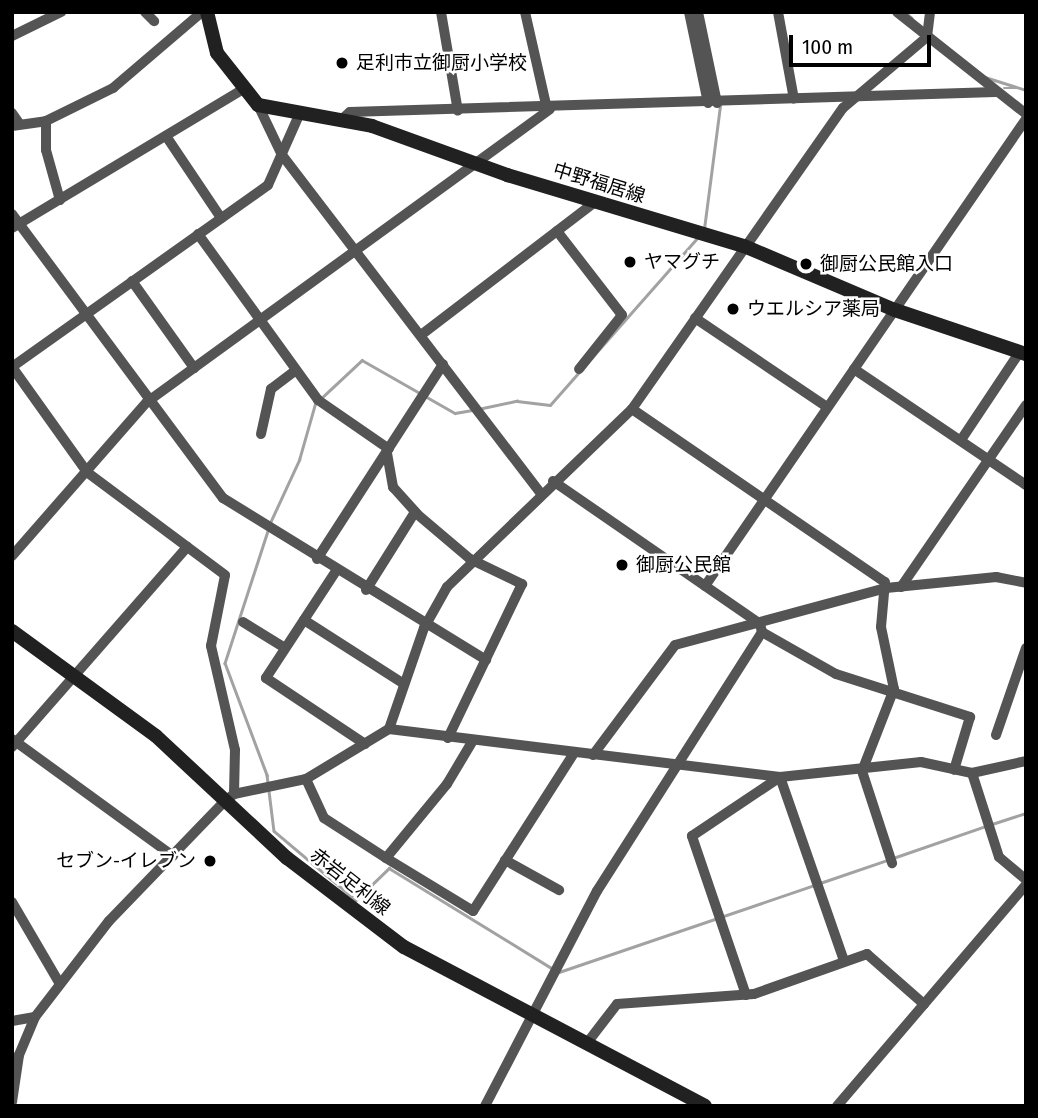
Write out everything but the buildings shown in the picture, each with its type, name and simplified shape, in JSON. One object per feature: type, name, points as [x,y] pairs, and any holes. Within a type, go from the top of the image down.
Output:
[{"type":"main road","points":[[205,12],[217,53],[243,90],[258,105]]},
{"type":"main road","name":"中野福居線","points":[[258,105],[299,115],[341,120],[595,202],[744,246],[895,310],[1023,353]]},
{"type":"main road","name":"赤岩足利線","points":[[12,631],[156,736],[404,947],[705,1106]]},
{"type":"street","points":[[12,36],[61,12]]},
{"type":"street","points":[[145,12],[154,21]]},
{"type":"street","points":[[12,113],[16,124],[46,121],[132,74],[205,12]]},
{"type":"street","points":[[441,12],[458,111]]},
{"type":"street","points":[[525,12],[548,109]]},
{"type":"street","points":[[690,12],[712,103]]},
{"type":"street","points":[[698,12],[712,103]]},
{"type":"street","points":[[778,12],[794,99]]},
{"type":"street","points":[[705,586],[1026,116],[897,12]]},
{"type":"street","points":[[12,1102],[19,1055],[35,1017],[60,984],[173,856],[229,798],[306,779],[389,729],[424,628],[470,559],[632,409],[744,246],[853,97],[927,37],[930,12]]},
{"type":"street","points":[[16,227],[243,90]]},
{"type":"street","points":[[341,120],[350,112],[548,109],[996,92]]},
{"type":"street","points":[[258,105],[282,155],[540,492]]},
{"type":"street","points":[[12,556],[147,402],[548,109]]},
{"type":"street","points":[[229,798],[235,750],[211,646],[225,575],[86,472],[12,367],[268,185],[299,115]]},
{"type":"street","points":[[46,121],[46,150],[60,200]]},
{"type":"street","points":[[166,136],[221,218]]},
{"type":"street","points":[[421,335],[595,202]]},
{"type":"street","points":[[12,214],[16,227],[147,402],[223,498],[424,628],[486,660]]},
{"type":"street","points":[[557,231],[622,315],[579,369]]},
{"type":"street","points":[[198,234],[318,400],[388,451],[393,487],[415,512],[470,559],[522,584],[448,738]]},
{"type":"street","points":[[132,281],[194,368]]},
{"type":"street","points":[[695,318],[827,407]]},
{"type":"street","points":[[961,440],[1023,353]]},
{"type":"street","points":[[317,559],[443,364]]},
{"type":"street","points":[[854,369],[1026,485]]},
{"type":"street","points":[[261,434],[271,389],[296,370]]},
{"type":"street","points":[[901,587],[1026,405]]},
{"type":"street","points":[[632,409],[886,588]]},
{"type":"street","points":[[553,481],[761,628],[836,674],[894,689],[970,717],[954,769]]},
{"type":"street","points":[[366,590],[415,512]]},
{"type":"street","points":[[173,856],[14,743],[187,547]]},
{"type":"street","points":[[336,571],[266,678],[365,744]]},
{"type":"street","points":[[593,755],[675,645],[761,628],[886,588],[1021,582],[1026,572]]},
{"type":"street","points":[[886,588],[881,627],[894,689],[864,767],[891,859]]},
{"type":"street","points":[[304,620],[404,684]]},
{"type":"street","points":[[243,622],[285,648]]},
{"type":"street","points":[[485,1106],[597,891],[761,628]]},
{"type":"street","points":[[996,735],[1026,648]]},
{"type":"street","points":[[389,729],[780,777],[920,762],[972,773],[1026,761]]},
{"type":"street","points":[[386,858],[447,784],[472,741]]},
{"type":"street","points":[[306,779],[324,818],[473,911],[574,752]]},
{"type":"street","points":[[837,1106],[1026,882],[999,857],[972,773]]},
{"type":"street","points":[[780,777],[844,961]]},
{"type":"street","points":[[746,995],[692,836],[780,777]]},
{"type":"street","points":[[505,860],[559,890]]},
{"type":"street","points":[[12,902],[60,984]]},
{"type":"street","points":[[587,1043],[617,1004],[746,995],[867,954],[925,1004]]},
{"type":"street","points":[[12,1021],[35,1017]]},
{"type":"waterway","points":[[905,12],[912,18]]},
{"type":"waterway","points":[[985,77],[1026,90]]},
{"type":"waterway","points":[[1004,88],[1018,88]]},
{"type":"waterway","points":[[704,229],[720,105]]},
{"type":"waterway","points":[[478,409],[517,401],[550,405],[698,237]]},
{"type":"waterway","points":[[269,525],[299,460],[315,404],[362,360],[455,413],[472,410]]},
{"type":"waterway","points":[[268,531],[225,663],[267,775],[274,831],[356,900],[389,868],[553,969]]},
{"type":"waterway","points":[[992,824],[1026,813]]},
{"type":"waterway","points":[[893,858],[986,826]]},
{"type":"waterway","points":[[820,883],[887,860]]},
{"type":"waterway","points":[[559,972],[814,885]]},
{"type":"place","name":"足利市立御厨小学校","points":[[342,63]]},
{"type":"place","name":"ヤマグチ","points":[[630,262]]},
{"type":"place","name":"御厨公民館入口","points":[[806,264]]},
{"type":"place","name":"ウエルシア薬局","points":[[733,309]]},
{"type":"place","name":"御厨公民館","points":[[622,565]]},
{"type":"place","name":"セブン-イレブン","points":[[210,861]]}]
